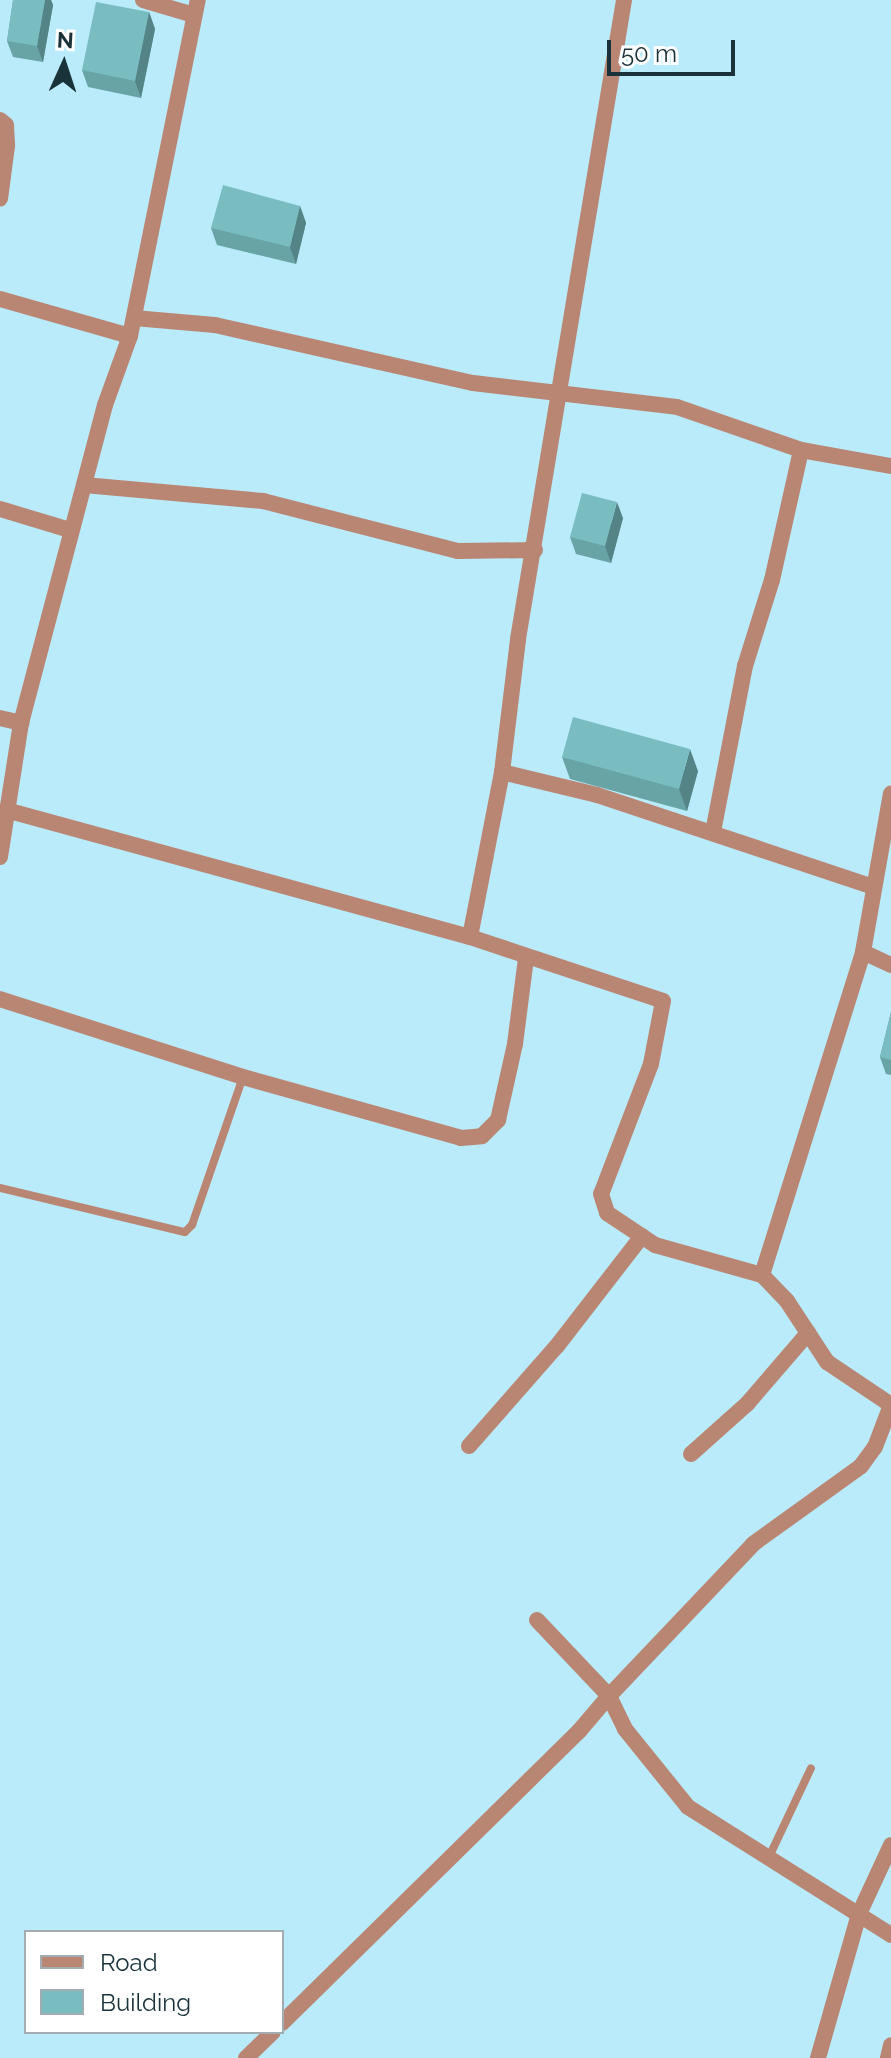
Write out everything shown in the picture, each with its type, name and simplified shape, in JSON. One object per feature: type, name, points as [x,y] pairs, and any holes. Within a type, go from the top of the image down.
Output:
[{"type":"street","points":[[0,857],[21,723],[70,530],[130,336],[196,7],[143,0]]},
{"type":"street","points":[[470,937],[502,772],[624,0]]},
{"type":"street","points":[[0,120],[6,125],[7,146],[0,199]]},
{"type":"street","points":[[0,299],[130,336]]},
{"type":"street","points":[[134,318],[215,325],[473,383],[677,407],[801,450],[891,466]]},
{"type":"street","points":[[713,832],[745,666],[772,580],[801,450]]},
{"type":"street","points":[[84,485],[263,501],[458,551],[535,550]]},
{"type":"street","points":[[0,509],[70,530]]},
{"type":"street","points":[[0,718],[21,723]]},
{"type":"street","points":[[502,772],[597,795],[871,886]]},
{"type":"street","points":[[762,1275],[863,952],[871,886],[886,834],[891,793]]},
{"type":"street","points":[[6,810],[470,937],[666,1004],[651,1064],[601,1194],[607,1213],[642,1236],[694,1259],[762,1275],[827,1362],[891,1405],[875,1447],[861,1466],[753,1544],[580,1730],[284,2021]]},
{"type":"street","points":[[863,952],[891,965]]},
{"type":"street","points":[[0,999],[243,1077],[461,1138],[482,1136],[498,1120],[515,1044],[526,958]]},
{"type":"street","points":[[469,1446],[557,1346],[642,1236]]},
{"type":"street","points":[[691,1454],[747,1404],[808,1333]]},
{"type":"street","points":[[537,1620],[609,1696],[625,1729],[688,1807],[891,1935]]},
{"type":"street","points":[[818,2058],[859,1914],[891,1845]]},
{"type":"street","points":[[246,2058],[271,2034]]},
{"type":"street","points":[[888,2058],[891,2045]]},
{"type":"lane","points":[[0,1188],[185,1232],[192,1225],[243,1077]]},
{"type":"lane","points":[[769,1857],[811,1768]]},
{"type":"building","points":[[13,0],[45,0],[37,46],[7,41]]},
{"type":"building","points":[[96,2],[149,12],[135,81],[82,70]]},
{"type":"building","points":[[223,185],[300,206],[290,247],[211,228]]},
{"type":"building","points":[[582,493],[617,502],[605,546],[570,537]]},
{"type":"building","points":[[573,717],[690,749],[679,789],[562,757]]},
{"type":"building","points":[[891,1012],[891,1060],[880,1057]]}]
